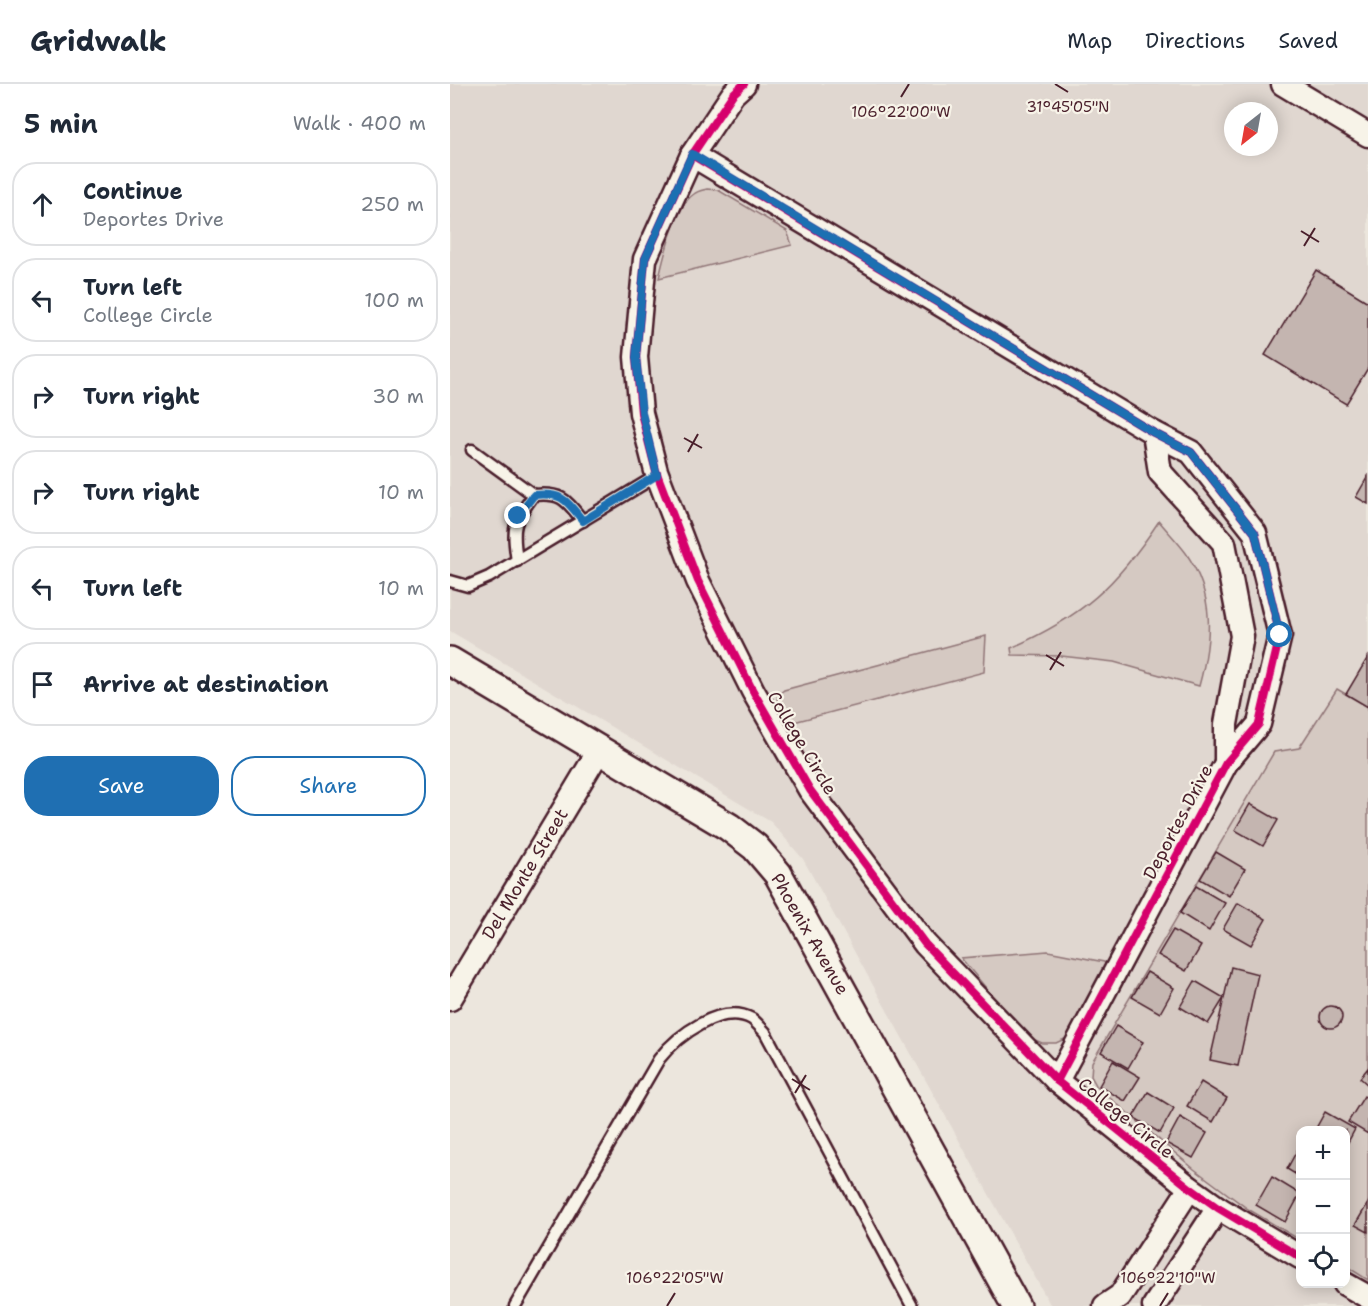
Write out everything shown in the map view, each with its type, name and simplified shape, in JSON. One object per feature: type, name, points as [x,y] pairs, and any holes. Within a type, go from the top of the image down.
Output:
[{"type":"street","points":[[1283,84],[1368,135]]},
{"type":"street","name":"College Circle","points":[[739,87],[692,154],[645,259],[636,357],[642,413],[657,475],[698,582],[753,691],[810,790],[925,944],[1057,1082],[1190,1188],[1218,1208],[1296,1255]]},
{"type":"street","name":"Deportes Drive","points":[[692,154],[1154,433],[1191,452],[1255,533],[1280,635],[1259,724],[1226,763],[1057,1082]]},
{"type":"street","name":"Deportes Drive","points":[[1154,433],[1160,472],[1224,543],[1242,636],[1226,724],[1226,763]]},
{"type":"street","name":"Phoenix Avenue","points":[[450,661],[729,827],[755,847],[778,874],[1016,1306]]},
{"type":"street","name":"Del Monte Street","points":[[450,999],[600,749]]},
{"type":"street","points":[[1105,1306],[1120,1296],[1190,1188]]},
{"type":"street","points":[[1154,1306],[1218,1208]]},
{"type":"street","points":[[1350,1287],[1368,1297]]},
{"type":"lane","points":[[472,450],[534,495],[553,493],[570,505],[583,521]]},
{"type":"lane","points":[[450,581],[468,586],[489,577],[657,475]]},
{"type":"lane","points":[[517,561],[513,534],[518,516],[534,495]]},
{"type":"lane","points":[[515,1306],[659,1059],[668,1047],[693,1028],[712,1019],[731,1014],[752,1019],[765,1032],[912,1306]]},
{"type":"shaded area","points":[[450,84],[1368,84],[1368,1306],[1051,1306],[803,859],[771,822],[450,631]]},
{"type":"shaded area","points":[[707,189],[718,190],[787,231],[792,245],[659,278],[671,233],[681,210],[695,193]]},
{"type":"shaded area","points":[[1159,521],[1186,553],[1202,585],[1208,618],[1208,635],[1199,686],[1114,662],[1061,656],[1012,655],[1011,648],[1058,624],[1096,597],[1128,564]]},
{"type":"shaded area","points":[[986,636],[984,672],[794,722],[785,719],[777,703],[778,695],[784,690]]},
{"type":"shaded area","points":[[1337,689],[1368,707],[1368,1280],[1350,1269],[1350,1126],[1296,1126],[1296,1238],[1248,1209],[1194,1169],[1097,1087],[1091,1076],[1092,1062],[1274,752],[1299,748]]},
{"type":"shaded area","points":[[1048,951],[1104,962],[1108,969],[1069,1037],[1056,1043],[1042,1043],[1026,1036],[961,958]]},
{"type":"building","points":[[1316,270],[1368,302],[1368,368],[1346,404],[1265,355]]},
{"type":"building","points":[[1368,476],[1368,504],[1356,497]]},
{"type":"building","points":[[1368,657],[1368,707],[1346,694]]},
{"type":"building","points":[[1250,804],[1278,820],[1263,846],[1235,830]]},
{"type":"building","points":[[1216,852],[1245,869],[1229,896],[1200,879]]},
{"type":"building","points":[[1196,886],[1225,903],[1209,931],[1180,913]]},
{"type":"building","points":[[1238,903],[1266,919],[1251,945],[1223,929]]},
{"type":"building","points":[[1173,930],[1201,946],[1186,971],[1158,955]]},
{"type":"building","points":[[1231,967],[1258,974],[1238,1066],[1210,1060]]},
{"type":"building","points":[[1147,972],[1174,988],[1160,1013],[1132,997]]},
{"type":"building","points":[[1195,981],[1224,998],[1208,1024],[1180,1007]]},
{"type":"building","points":[[1331,1006],[1341,1013],[1342,1017],[1335,1027],[1331,1028],[1321,1021],[1320,1017],[1327,1007]]},
{"type":"building","points":[[1116,1026],[1143,1042],[1128,1068],[1101,1052]]},
{"type":"building","points":[[1113,1061],[1140,1077],[1125,1101],[1099,1086]]},
{"type":"building","points":[[1368,1068],[1368,1085],[1360,1078]]},
{"type":"building","points":[[1201,1082],[1227,1098],[1213,1122],[1187,1106]]},
{"type":"building","points":[[1148,1092],[1174,1108],[1160,1133],[1133,1117]]},
{"type":"building","points":[[1364,1096],[1368,1099],[1368,1134],[1348,1122]]},
{"type":"building","points":[[1325,1112],[1350,1126],[1317,1126]]},
{"type":"building","points":[[1180,1117],[1207,1133],[1193,1158],[1166,1143]]},
{"type":"building","points":[[1350,1126],[1355,1129],[1350,1138]]},
{"type":"building","points":[[1296,1152],[1296,1175],[1287,1169]]},
{"type":"building","points":[[1272,1177],[1296,1192],[1296,1201],[1285,1222],[1256,1205]]},
{"type":"building","points":[[1368,1203],[1368,1232],[1355,1225]]},
{"type":"cycle path","points":[[744,84],[733,94],[692,155],[645,259],[636,357],[641,413],[656,471],[698,581],[753,691],[810,790],[925,944],[1057,1081],[1190,1188],[1218,1208],[1296,1255]]},
{"type":"cycle path","points":[[692,155],[1154,433],[1191,452],[1255,533],[1280,635],[1259,724],[1226,763],[1057,1081]]},
{"type":"route","points":[[518,516],[534,495],[553,493],[570,505],[583,521],[657,475],[642,413],[636,357],[645,259],[692,154],[1154,433],[1191,452],[1255,533],[1280,635]]}]
